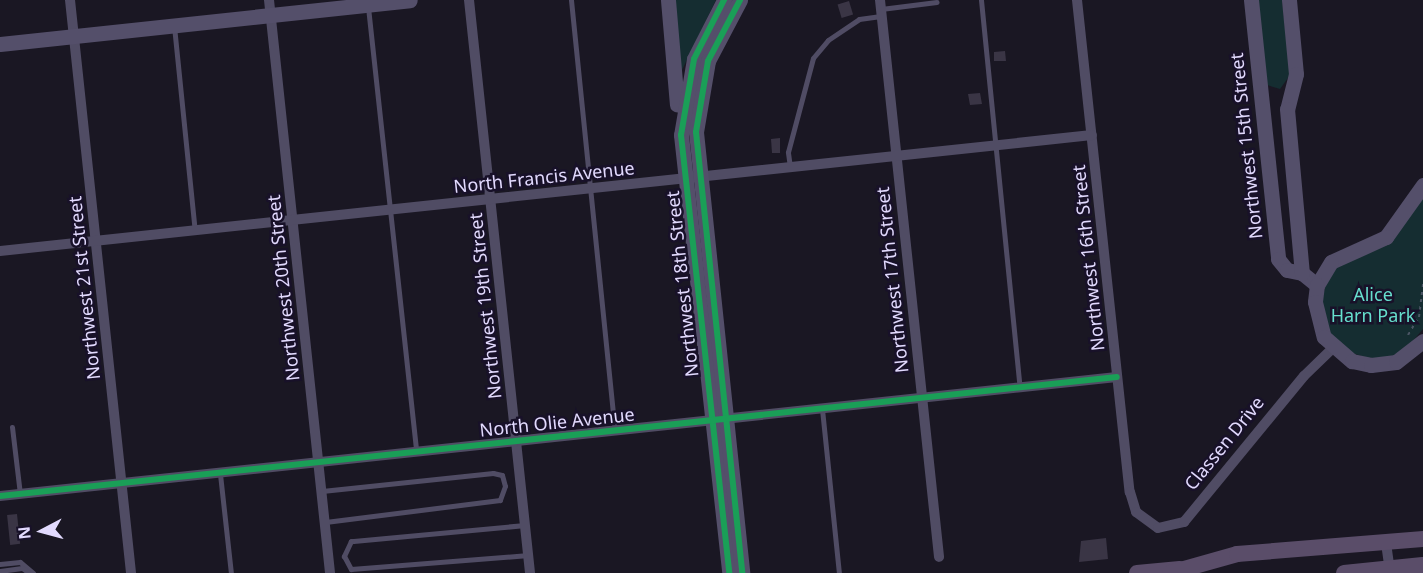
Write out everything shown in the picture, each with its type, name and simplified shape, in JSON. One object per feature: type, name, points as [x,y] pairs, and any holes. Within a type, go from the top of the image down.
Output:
[{"type":"main road","points":[[1137,573],[1176,571],[1237,554],[1423,539]]},
{"type":"main road","points":[[1344,573],[1389,571],[1423,565]]},
{"type":"street","name":"Northwest 21st Street","points":[[70,0],[131,573]]},
{"type":"street","points":[[0,44],[174,25],[270,7],[410,0]]},
{"type":"street","name":"Northwest 19th Street","points":[[469,0],[530,573]]},
{"type":"street","points":[[668,0],[681,135]]},
{"type":"street","name":"Northwest 18th Street","points":[[693,177],[681,135],[694,59],[724,0]]},
{"type":"street","name":"Northwest 18th Street","points":[[729,573],[719,420],[693,177],[696,120],[703,75],[718,36],[741,0]]},
{"type":"street","name":"Northwest 16th Street","points":[[1077,0],[1117,377],[1136,512]]},
{"type":"street","name":"Northwest 15th Street","points":[[1251,0],[1278,259],[1287,270],[1302,273],[1317,285]]},
{"type":"street","points":[[1289,0],[1296,74],[1289,94],[1302,273]]},
{"type":"street","name":"Northwest 20th Street","points":[[270,7],[330,573]]},
{"type":"street","name":"Northwest 17th Street","points":[[880,8],[939,557]]},
{"type":"street","points":[[1261,97],[1289,94]]},
{"type":"street","name":"North Francis Avenue","points":[[0,251],[1092,135]]},
{"type":"street","points":[[1423,185],[1386,237],[1338,257],[1317,285],[1318,323],[1333,348],[1352,361],[1380,365],[1402,359],[1423,341]]},
{"type":"street","name":"Classen Drive","points":[[1136,512],[1158,528],[1184,522],[1304,376],[1333,348]]},
{"type":"street","name":"North Olie Avenue","points":[[0,496],[1117,377]]},
{"type":"street","name":"Northwest 18th Street","points":[[719,420],[742,573]]},
{"type":"street","points":[[1386,543],[1389,571]]},
{"type":"lane","points":[[571,0],[615,431]]},
{"type":"lane","points":[[981,0],[1020,389]]},
{"type":"lane","points":[[368,2],[416,452]]},
{"type":"lane","points":[[790,167],[788,152],[813,58],[828,40],[880,8],[937,2]]},
{"type":"lane","points":[[174,25],[195,231]]},
{"type":"lane","points":[[822,409],[838,573]]},
{"type":"lane","points":[[12,427],[20,494]]},
{"type":"lane","points":[[321,491],[493,473],[502,475],[505,486],[500,500],[325,522]]},
{"type":"lane","points":[[220,474],[231,573]]},
{"type":"lane","points":[[525,525],[351,541],[344,556],[351,569],[528,555]]},
{"type":"lane","points":[[0,564],[20,562],[31,573]]},
{"type":"lane","points":[[0,571],[22,568],[31,573]]},
{"type":"path","points":[[1405,339],[1419,317],[1423,283]]},
{"type":"green space","points":[[674,0],[716,0],[682,70],[679,68]]},
{"type":"green space","points":[[1257,0],[1282,0],[1290,75],[1280,89],[1267,85]]},
{"type":"green space","name":"Alice Harn Park","points":[[1423,197],[1423,329],[1406,349],[1390,357],[1371,359],[1346,351],[1328,332],[1321,307],[1326,282],[1337,267],[1390,243]]},
{"type":"building","points":[[849,1],[853,14],[842,18],[838,5]]},
{"type":"building","points":[[1005,51],[1006,61],[994,61],[994,52]]},
{"type":"building","points":[[980,93],[982,104],[970,105],[968,94]]},
{"type":"building","points":[[780,138],[780,153],[772,153],[771,139]]},
{"type":"building","points":[[17,514],[20,544],[10,545],[7,515]]},
{"type":"building","points":[[1106,538],[1108,559],[1079,562],[1081,541]]},
{"type":"cycle path","points":[[724,0],[694,59],[681,135],[729,573]]},
{"type":"cycle path","points":[[740,0],[708,61],[696,132],[742,573]]},
{"type":"cycle path","points":[[0,496],[1117,377]]}]
